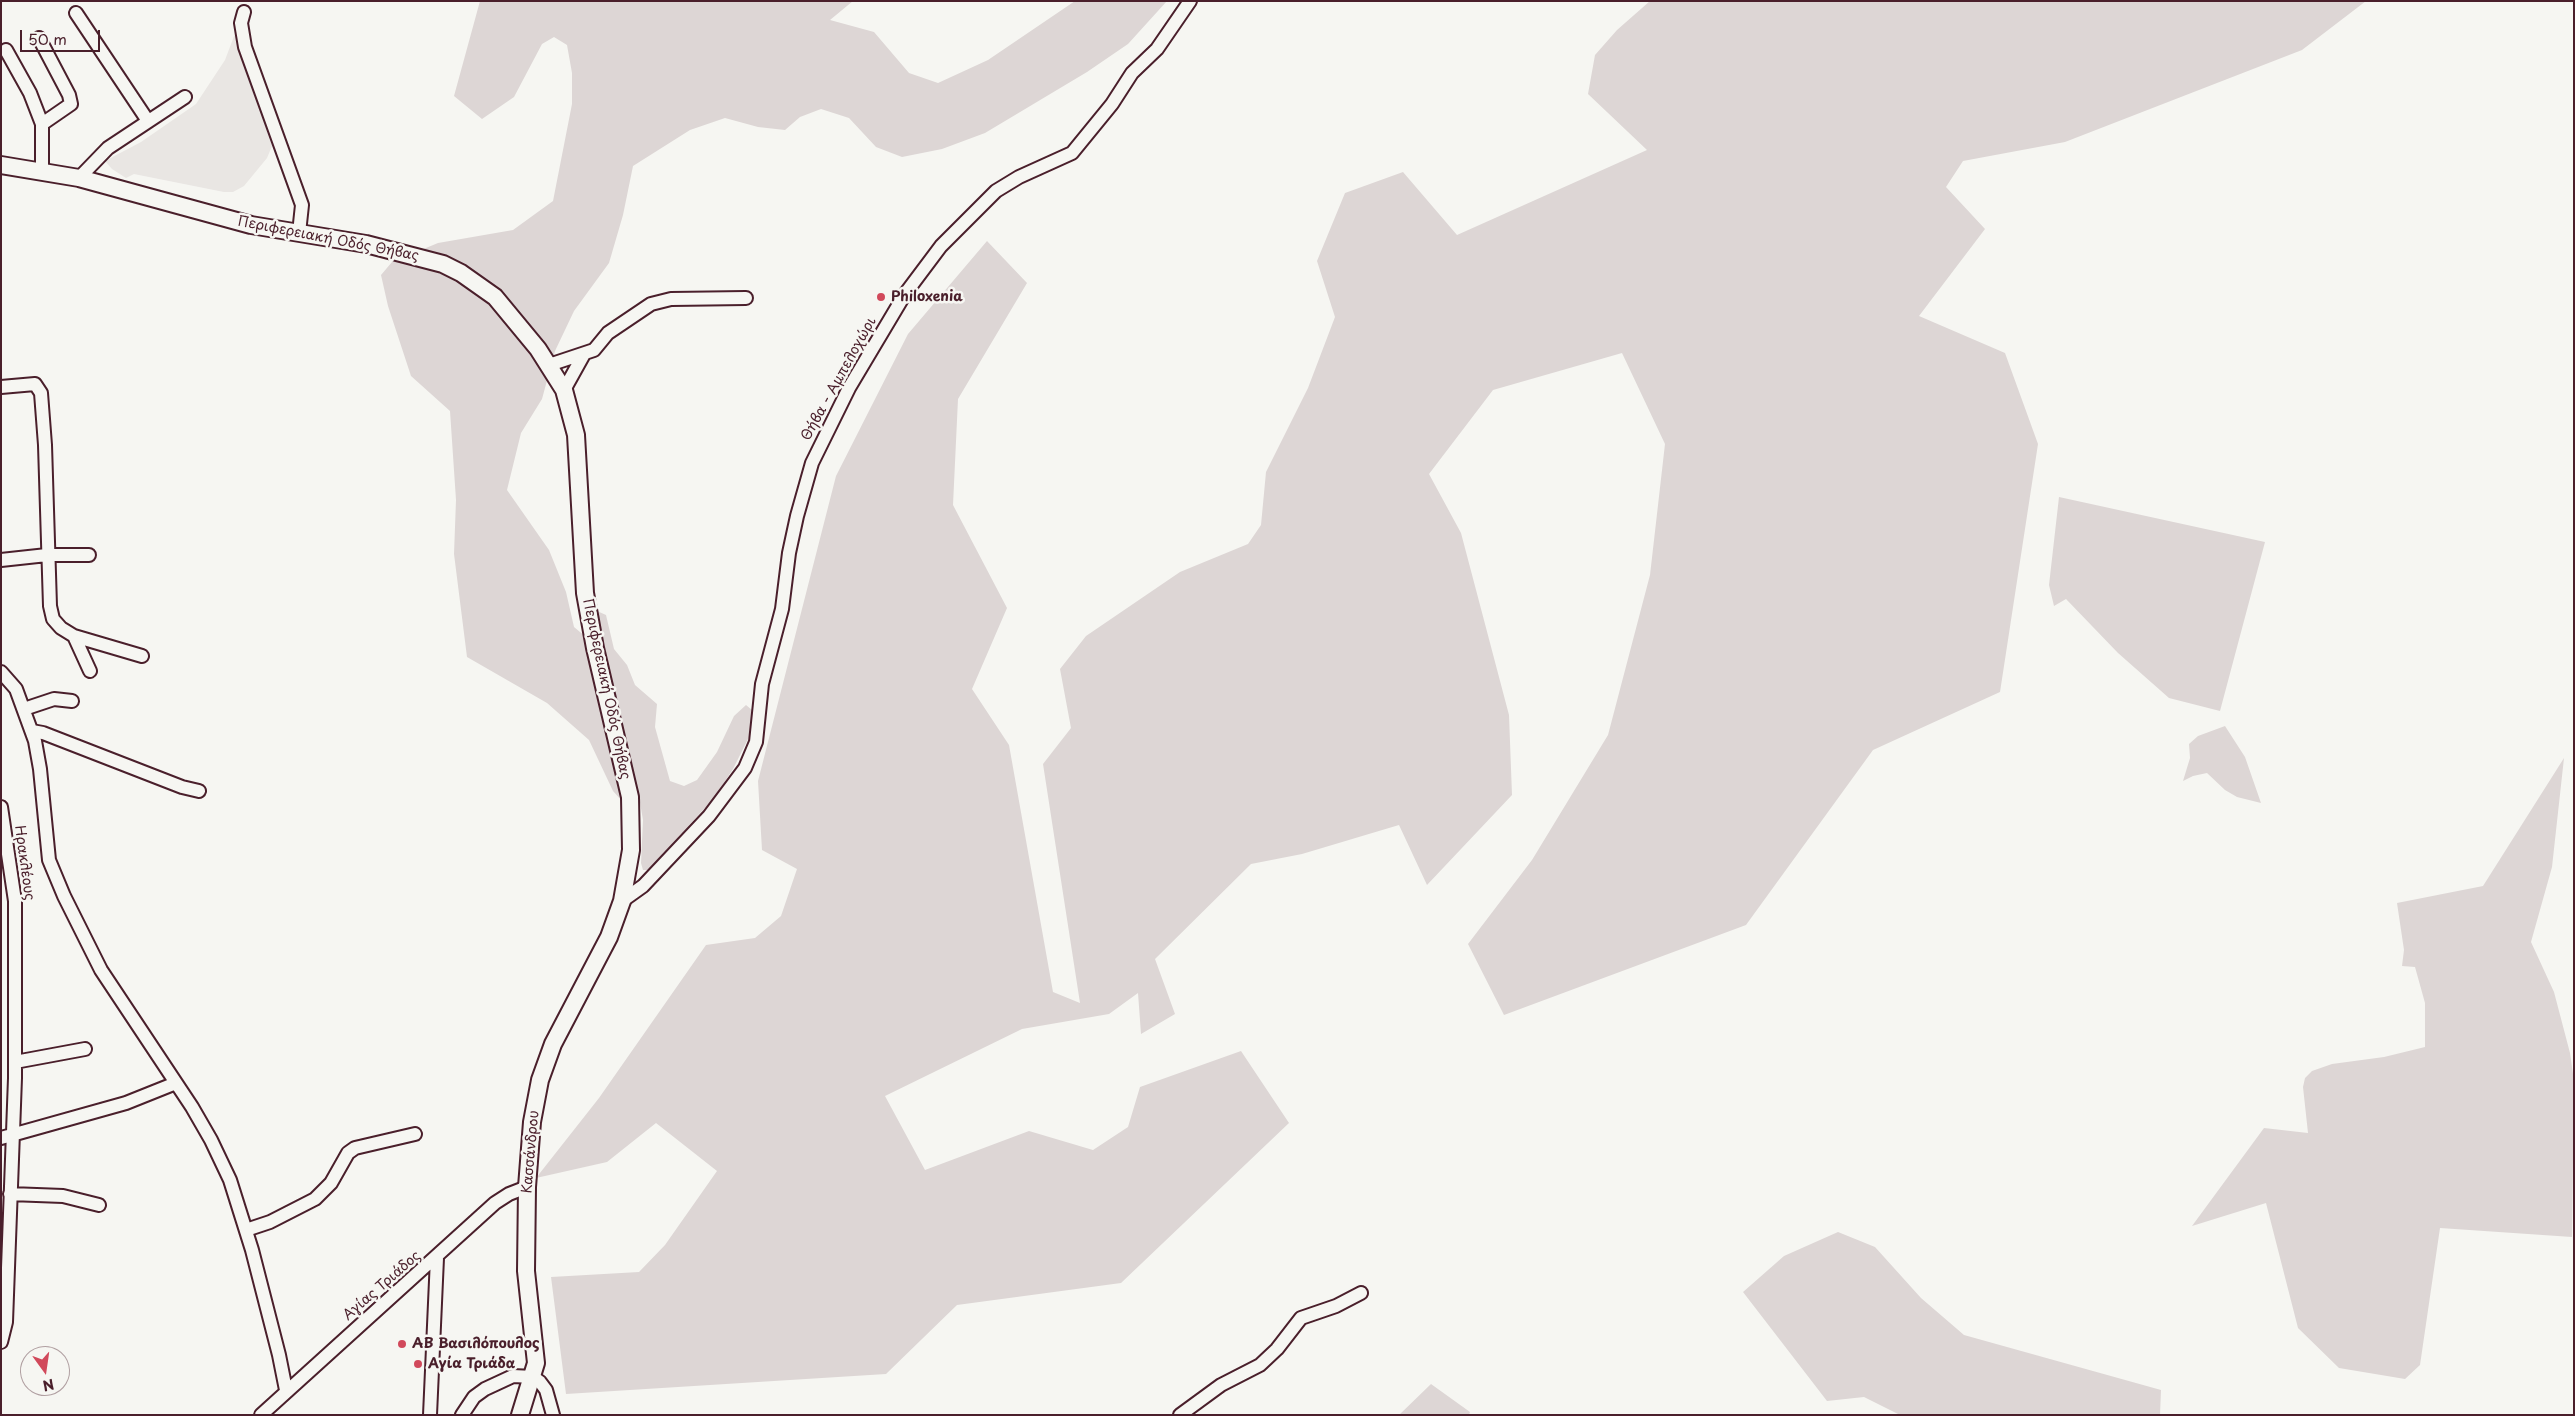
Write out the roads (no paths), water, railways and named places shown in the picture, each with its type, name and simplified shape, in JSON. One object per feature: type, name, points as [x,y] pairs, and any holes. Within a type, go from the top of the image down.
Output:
[{"type":"main road","name":"Περιφερειακή Οδός Θήβας","points":[[1,165],[42,170],[79,178],[251,225],[409,253],[443,264],[461,273],[494,297],[549,365],[564,390],[576,435],[585,593],[594,648],[630,797],[631,850],[622,901]]},
{"type":"main road","name":"Κασσάνδρου","points":[[533,1377],[536,1363],[527,1279],[527,1187],[532,1122],[540,1080],[561,1028],[609,938],[622,901]]},
{"type":"main road","points":[[520,1415],[533,1377]]},
{"type":"street","name":"Θήβα - Αμπελοχώρι","points":[[622,901],[642,886],[709,816],[745,768],[756,742],[762,684],[782,609],[789,553],[812,463],[849,388],[905,294],[941,246],[996,192],[1019,177],[1066,158],[1072,153],[1112,104],[1132,73],[1157,49],[1190,1]]},
{"type":"street","points":[[76,12],[148,121]]},
{"type":"street","points":[[244,12],[241,23],[245,47],[302,205],[299,233]]},
{"type":"street","points":[[40,38],[69,95],[71,104],[42,124]]},
{"type":"street","points":[[6,50],[30,93],[42,124],[42,170]]},
{"type":"street","points":[[79,178],[108,148],[185,97]]},
{"type":"street","points":[[549,365],[594,350],[608,333],[651,304],[671,299],[746,298]]},
{"type":"street","points":[[564,390],[584,354]]},
{"type":"street","points":[[1,386],[36,384],[41,393],[45,445],[47,555],[50,606],[53,619],[61,628],[74,636],[142,656]]},
{"type":"street","points":[[1,560],[47,555],[89,555]]},
{"type":"street","points":[[74,636],[90,671]]},
{"type":"street","points":[[1,672],[16,689],[32,731],[40,769],[50,860],[64,896],[101,970],[176,1083],[223,1162],[246,1230],[279,1354],[286,1390]]},
{"type":"street","points":[[24,709],[54,699],[72,701]]},
{"type":"street","points":[[32,731],[43,733],[199,792]]},
{"type":"street","name":"Ηρακλέους","points":[[1,807],[15,901],[15,1133],[4,1270],[6,1322],[1,1342]]},
{"type":"street","points":[[15,1062],[85,1049]]},
{"type":"street","points":[[1,1138],[126,1103],[176,1083]]},
{"type":"street","points":[[246,1230],[270,1222],[315,1198],[331,1183],[348,1154],[355,1148],[415,1134]]},
{"type":"street","name":"Αγίας Τριάδος","points":[[261,1415],[286,1390],[437,1258],[496,1202],[509,1194],[527,1187]]},
{"type":"street","points":[[10,1194],[63,1196],[99,1205]]},
{"type":"street","points":[[430,1415],[437,1258]]},
{"type":"street","points":[[1180,1415],[1221,1385],[1260,1365],[1277,1349],[1301,1318],[1336,1306],[1361,1293]]},
{"type":"street","points":[[462,1415],[474,1397],[494,1383],[513,1376],[533,1377],[546,1390],[553,1415]]},
{"type":"place","name":"Philoxenia","points":[[881,297]]},
{"type":"place","name":"ΑΒ Βασιλόπουλος","points":[[402,1344]]},
{"type":"place","name":"Αγία Τριάδα","points":[[418,1364]]}]
